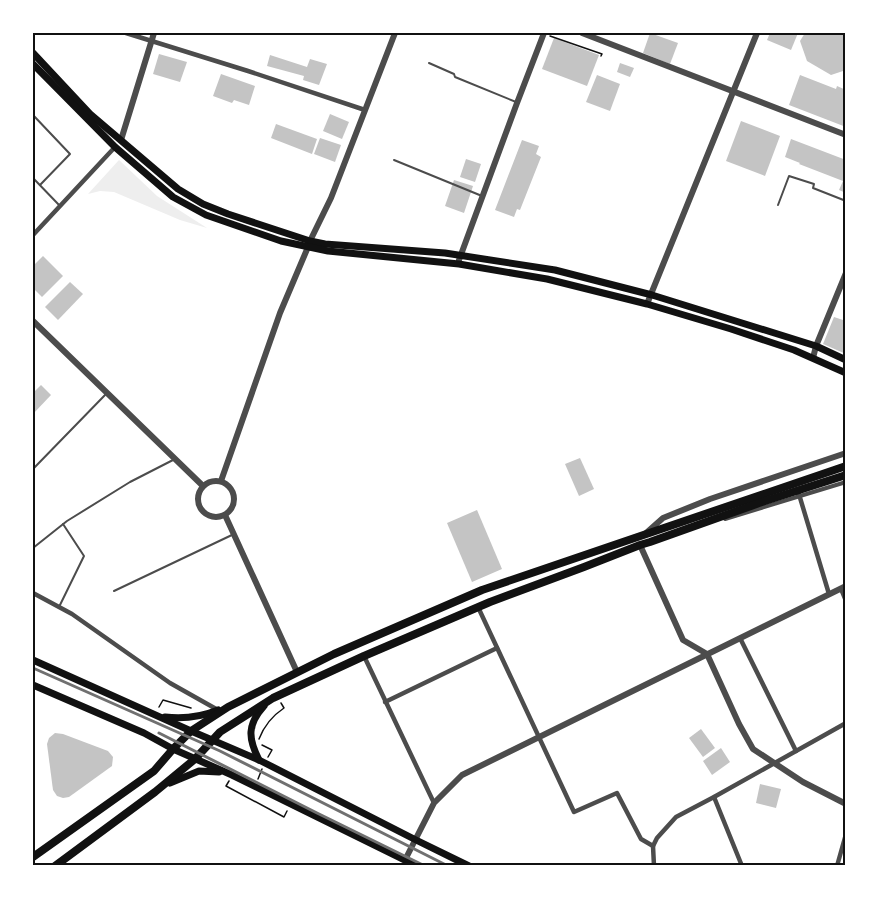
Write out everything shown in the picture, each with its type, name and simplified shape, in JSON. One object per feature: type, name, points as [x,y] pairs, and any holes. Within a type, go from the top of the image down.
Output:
[{"type":"main road","points":[[33,53],[90,114],[178,189],[203,204],[228,214],[328,251],[459,264],[548,279],[647,304],[794,350],[846,373]]},
{"type":"main road","points":[[33,64],[115,147],[172,197],[206,215],[281,241],[461,255],[555,270],[652,295],[816,346],[846,360]]},
{"type":"main road","points":[[55,866],[155,792],[195,759],[212,740],[242,717],[273,698],[478,607],[640,541],[736,503],[846,466]]},
{"type":"main road","points":[[33,857],[154,771],[191,731],[228,707],[334,654],[482,590],[640,541],[650,542],[765,501],[799,494],[846,476]]},
{"type":"main road","points":[[33,660],[259,760],[469,866]]},
{"type":"main road","points":[[33,685],[144,733],[417,866]]},
{"type":"main road","points":[[259,760],[251,741],[251,725],[258,713],[273,698]]},
{"type":"main road","points":[[155,715],[173,718],[196,717],[218,710]]},
{"type":"main road","points":[[155,792],[176,779],[199,771],[230,774]]},
{"type":"street","points":[[126,33],[365,110]]},
{"type":"street","points":[[33,236],[121,140],[154,33]]},
{"type":"street","points":[[221,481],[280,313],[331,198],[395,33]]},
{"type":"street","points":[[582,33],[846,135]]},
{"type":"street","points":[[647,304],[757,33]]},
{"type":"street","points":[[459,264],[482,196],[544,34]]},
{"type":"street","points":[[813,358],[846,273]]},
{"type":"street","points":[[34,324],[203,486]]},
{"type":"street","points":[[846,453],[672,514],[663,518],[640,541],[683,640],[707,654],[753,749],[803,782],[846,804]]},
{"type":"street","points":[[221,481],[230,487],[235,499],[230,511],[225,515],[211,516],[201,509],[198,503],[199,491],[208,482],[221,481]]},
{"type":"street","points":[[830,594],[799,494],[846,482]]},
{"type":"street","points":[[225,515],[297,672]]},
{"type":"street","points":[[405,860],[434,803],[462,775],[843,587],[846,601]]},
{"type":"street","points":[[33,593],[59,607],[170,683],[218,710]]},
{"type":"street","points":[[478,607],[574,812],[617,793],[641,839],[653,846]]},
{"type":"street","points":[[740,638],[796,751]]},
{"type":"street","points":[[385,702],[497,648]]},
{"type":"street","points":[[364,656],[434,803]]},
{"type":"street","points":[[654,866],[653,846],[657,838],[676,817],[846,723]]},
{"type":"street","points":[[714,797],[742,866]]},
{"type":"street","points":[[837,866],[846,834]]},
{"type":"lane","points":[[429,63],[454,74],[454,77],[517,103]]},
{"type":"lane","points":[[33,115],[70,154],[33,187]]},
{"type":"lane","points":[[394,160],[482,196]]},
{"type":"lane","points":[[778,205],[789,176],[814,184],[813,188],[846,201]]},
{"type":"lane","points":[[33,178],[60,206]]},
{"type":"lane","points":[[33,469],[107,393]]},
{"type":"lane","points":[[33,548],[63,524],[130,482],[175,459]]},
{"type":"lane","points":[[59,607],[84,556],[63,524]]},
{"type":"lane","points":[[114,591],[234,534]]},
{"type":"path","points":[[544,34],[602,54],[601,56]]},
{"type":"path","points":[[163,700],[192,709]]},
{"type":"path","points":[[258,743],[269,721],[284,708]]},
{"type":"path","points":[[226,786],[284,817]]},
{"type":"shaded area","points":[[119,160],[157,196],[207,228],[180,220],[114,192],[100,191],[88,194]]},
{"type":"building","points":[[650,33],[678,43],[670,64],[643,53]]},
{"type":"building","points":[[770,33],[798,33],[791,50],[767,40]]},
{"type":"building","points":[[805,33],[846,33],[846,70],[831,75],[807,61],[800,41]]},
{"type":"building","points":[[554,38],[599,55],[587,86],[542,69]]},
{"type":"building","points":[[159,54],[187,62],[180,82],[153,74]]},
{"type":"building","points":[[270,55],[307,67],[310,59],[327,64],[319,85],[303,80],[304,76],[267,66]]},
{"type":"building","points":[[620,63],[634,68],[630,77],[617,72]]},
{"type":"building","points":[[221,74],[255,86],[249,105],[234,100],[232,103],[213,96]]},
{"type":"building","points":[[597,75],[620,84],[610,111],[586,102]]},
{"type":"building","points":[[800,75],[836,89],[837,86],[846,90],[846,127],[789,105]]},
{"type":"building","points":[[330,114],[349,122],[342,139],[323,131]]},
{"type":"building","points":[[741,121],[780,136],[765,176],[726,161]]},
{"type":"building","points":[[276,124],[317,139],[312,154],[271,138]]},
{"type":"building","points":[[320,138],[341,145],[335,162],[314,154]]},
{"type":"building","points":[[791,139],[846,160],[846,193],[839,190],[843,181],[785,157]]},
{"type":"building","points":[[522,140],[539,146],[536,154],[541,157],[520,210],[517,209],[514,217],[495,210]]},
{"type":"building","points":[[466,159],[481,164],[475,182],[460,177]]},
{"type":"building","points":[[454,180],[473,186],[464,213],[445,206]]},
{"type":"building","points":[[43,256],[63,276],[42,297],[33,288],[33,266]]},
{"type":"building","points":[[70,282],[83,294],[58,320],[45,307]]},
{"type":"building","points":[[834,317],[846,321],[846,354],[823,344]]},
{"type":"building","points":[[41,385],[51,395],[33,414],[33,393]]},
{"type":"building","points":[[580,458],[594,489],[579,496],[565,464]]},
{"type":"building","points":[[477,510],[502,569],[472,582],[447,523]]},
{"type":"building","points":[[701,729],[715,748],[703,757],[689,738]]},
{"type":"building","points":[[55,733],[108,751],[113,757],[112,766],[69,797],[57,796],[53,790],[47,744],[49,738]]},
{"type":"building","points":[[721,748],[730,762],[712,775],[703,761]]},
{"type":"building","points":[[760,784],[781,789],[776,808],[756,803]]},
{"type":"railway","points":[[33,668],[220,751],[448,866]]},
{"type":"railway","points":[[159,733],[425,866]]}]
